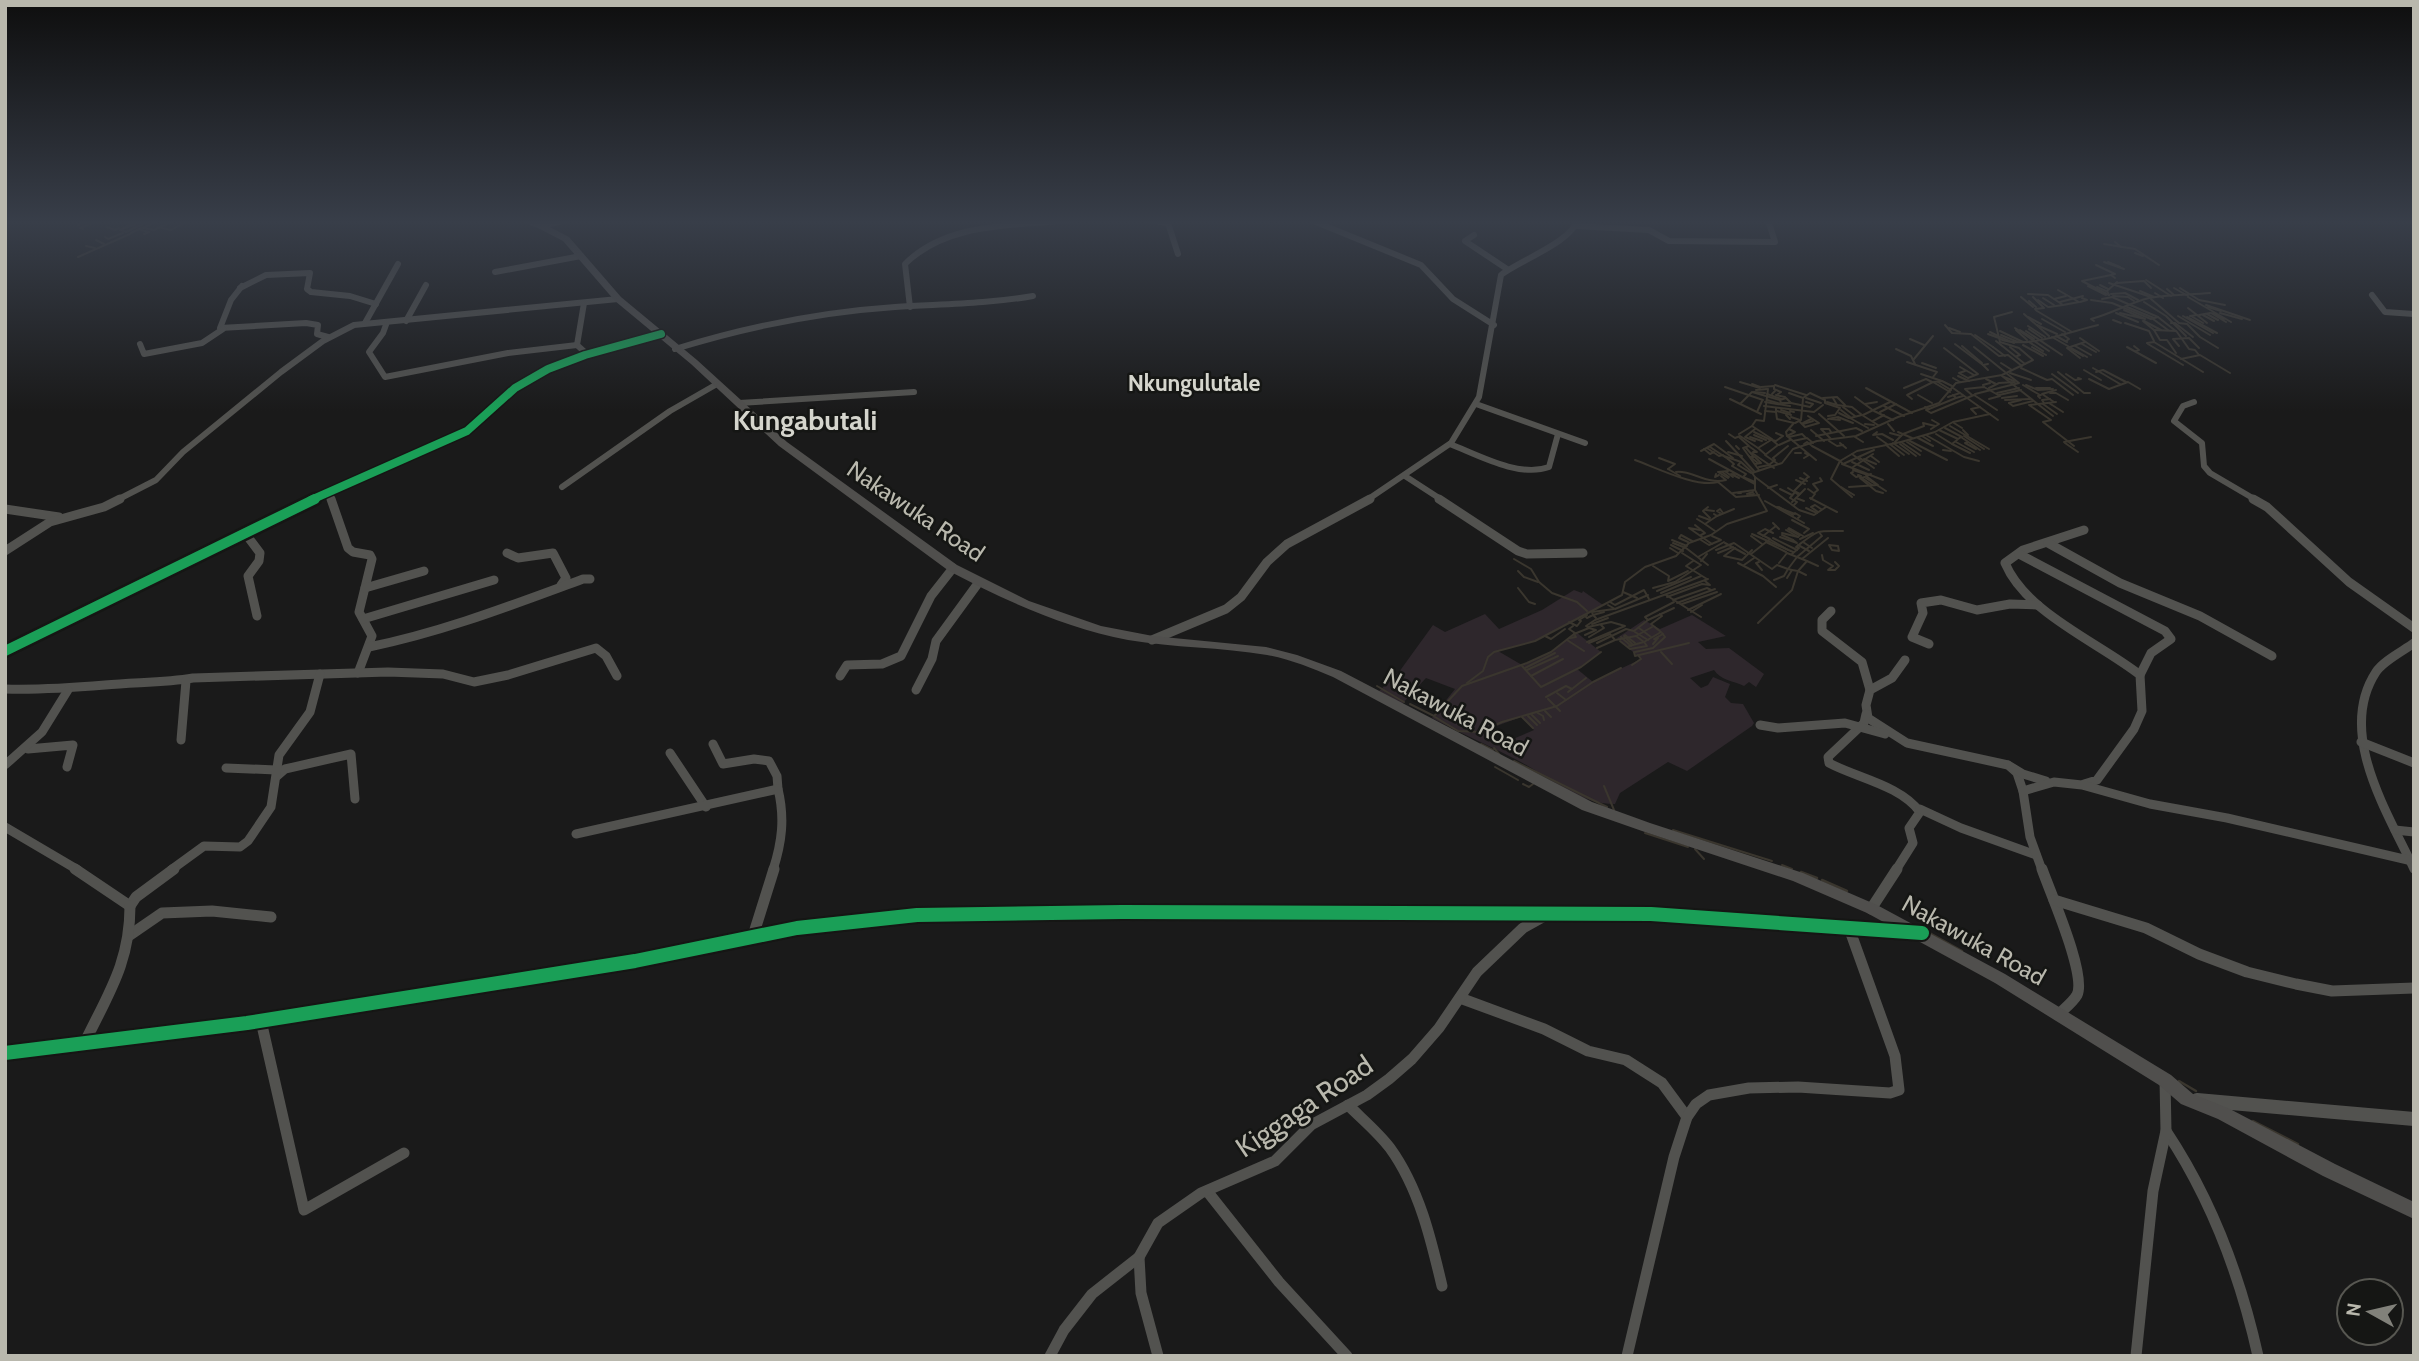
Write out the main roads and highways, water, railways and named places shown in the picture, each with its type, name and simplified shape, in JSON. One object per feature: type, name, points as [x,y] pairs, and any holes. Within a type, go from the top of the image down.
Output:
[{"type":"main road","name":"Nakawuka Road","points":[[605,284],[618,299],[783,444],[953,568],[979,582],[1050,614],[1092,628],[1152,640],[1265,650],[1337,674],[1587,806],[1622,821],[1769,866],[1922,933],[2165,1080],[2187,1099],[2224,1114],[2329,1170],[2414,1211]]},
{"type":"waterway","points":[[2087,284],[2109,295],[2107,291],[2114,285]]},
{"type":"waterway","points":[[2147,284],[2151,288]]},
{"type":"waterway","points":[[2151,284],[2170,296]]},
{"type":"waterway","points":[[2100,285],[2108,289]]},
{"type":"waterway","points":[[2114,285],[2151,297]]},
{"type":"waterway","points":[[2088,286],[2106,295]]},
{"type":"waterway","points":[[2097,287],[2106,291]]},
{"type":"waterway","points":[[2174,288],[2186,295]]},
{"type":"waterway","points":[[2180,288],[2190,294]]},
{"type":"waterway","points":[[2167,289],[2174,295]]},
{"type":"waterway","points":[[2058,290],[2073,299]]},
{"type":"waterway","points":[[2140,291],[2154,297]]},
{"type":"waterway","points":[[2111,294],[2125,293],[2138,300]]},
{"type":"waterway","points":[[2155,293],[2161,296]]},
{"type":"waterway","points":[[2190,294],[2210,293]]},
{"type":"waterway","points":[[2028,294],[2048,295],[2054,299]]},
{"type":"waterway","points":[[2186,295],[2190,294]]},
{"type":"waterway","points":[[2190,294],[2199,300],[2225,305]]},
{"type":"waterway","points":[[2170,296],[2186,295]]},
{"type":"waterway","points":[[2054,299],[2066,296]]},
{"type":"waterway","points":[[2073,299],[2083,296]]},
{"type":"waterway","points":[[2113,296],[2128,297],[2134,301]]},
{"type":"waterway","points":[[2130,305],[2161,296]]},
{"type":"waterway","points":[[2161,296],[2170,296]]},
{"type":"waterway","points":[[2021,297],[2033,307]]},
{"type":"waterway","points":[[2033,297],[2044,308],[2035,309],[2037,311],[2072,332]]},
{"type":"waterway","points":[[2102,299],[2112,297],[2130,305]]},
{"type":"waterway","points":[[2188,297],[2231,322]]},
{"type":"waterway","points":[[2043,298],[2054,305]]},
{"type":"waterway","points":[[2080,302],[2087,300],[2082,298]]},
{"type":"waterway","points":[[2054,299],[2063,305]]},
{"type":"waterway","points":[[2060,302],[2073,299]]},
{"type":"waterway","points":[[2063,305],[2079,302],[2073,299]]},
{"type":"waterway","points":[[2151,299],[2179,323],[2187,324],[2200,337],[2218,348]]},
{"type":"waterway","points":[[2038,300],[2048,307]]},
{"type":"waterway","points":[[2091,300],[2123,307]]},
{"type":"waterway","points":[[2029,301],[2036,307]]},
{"type":"waterway","points":[[2144,302],[2173,323]]},
{"type":"waterway","points":[[2049,307],[2063,305]]},
{"type":"waterway","points":[[2123,307],[2130,305]]},
{"type":"waterway","points":[[2130,305],[2158,317]]},
{"type":"waterway","points":[[2206,305],[2250,320]]},
{"type":"waterway","points":[[2094,321],[2091,319],[2123,307]]},
{"type":"waterway","points":[[2123,307],[2151,319],[2158,317]]},
{"type":"waterway","points":[[2127,307],[2154,318]]},
{"type":"waterway","points":[[2208,307],[2221,311]]},
{"type":"waterway","points":[[2188,308],[2197,315]]},
{"type":"waterway","points":[[2120,313],[2145,319],[2124,310]]},
{"type":"waterway","points":[[2012,312],[1994,317],[2000,342],[2019,348],[2033,360],[2025,364]]},
{"type":"waterway","points":[[2116,313],[2138,322]]},
{"type":"waterway","points":[[2199,315],[2210,313]]},
{"type":"waterway","points":[[2211,313],[2226,322]]},
{"type":"waterway","points":[[2213,313],[2224,319]]},
{"type":"waterway","points":[[2220,313],[2242,319]]},
{"type":"waterway","points":[[2024,314],[2049,336]]},
{"type":"waterway","points":[[2207,314],[2218,320]]},
{"type":"waterway","points":[[2190,316],[2197,315]]},
{"type":"waterway","points":[[2197,315],[2207,323]]},
{"type":"waterway","points":[[2203,315],[2214,321]]},
{"type":"waterway","points":[[2178,316],[2210,335]]},
{"type":"waterway","points":[[2183,316],[2213,333]]},
{"type":"waterway","points":[[2191,316],[2203,323]]},
{"type":"waterway","points":[[2028,317],[2041,324]]},
{"type":"waterway","points":[[2158,317],[2176,331]]},
{"type":"waterway","points":[[2187,317],[2217,333]]},
{"type":"waterway","points":[[2042,319],[2065,332]]},
{"type":"waterway","points":[[2153,319],[2168,330]]},
{"type":"waterway","points":[[2113,320],[2121,323]]},
{"type":"waterway","points":[[2143,321],[2154,330]]},
{"type":"waterway","points":[[2144,321],[2161,330]]},
{"type":"waterway","points":[[2125,323],[2149,331],[2154,341]]},
{"type":"waterway","points":[[2173,323],[2193,337]]},
{"type":"waterway","points":[[2173,323],[2186,336]]},
{"type":"waterway","points":[[1945,325],[1952,333],[1971,334],[1999,356],[2004,355]]},
{"type":"waterway","points":[[2037,325],[2057,334]]},
{"type":"waterway","points":[[2063,335],[2098,325]]},
{"type":"waterway","points":[[2028,326],[2045,337]]},
{"type":"waterway","points":[[1949,328],[1960,332]]},
{"type":"waterway","points":[[2015,328],[2034,341]]},
{"type":"waterway","points":[[2029,329],[2042,338]]},
{"type":"waterway","points":[[2016,330],[2027,340]]},
{"type":"waterway","points":[[2020,330],[2034,339]]},
{"type":"waterway","points":[[2154,330],[2176,331]]},
{"type":"waterway","points":[[2154,330],[2160,340],[2167,340],[2176,353]]},
{"type":"waterway","points":[[2000,331],[2023,342]]},
{"type":"waterway","points":[[2026,331],[2040,340]]},
{"type":"waterway","points":[[2176,331],[2182,338]]},
{"type":"waterway","points":[[1990,332],[1998,336]]},
{"type":"waterway","points":[[1988,334],[1999,338]]},
{"type":"waterway","points":[[1975,335],[2004,355]]},
{"type":"waterway","points":[[2001,335],[2018,342]]},
{"type":"waterway","points":[[2056,336],[2063,335]]},
{"type":"waterway","points":[[2063,335],[2069,339],[2066,341]]},
{"type":"waterway","points":[[1914,359],[1933,336]]},
{"type":"waterway","points":[[2052,337],[2056,336]]},
{"type":"waterway","points":[[2056,336],[2067,342]]},
{"type":"waterway","points":[[2000,337],[2012,342]]},
{"type":"waterway","points":[[2040,340],[2052,337]]},
{"type":"waterway","points":[[2052,337],[2070,347]]},
{"type":"waterway","points":[[2080,338],[2099,351]]},
{"type":"waterway","points":[[2179,346],[2173,339],[2182,338]]},
{"type":"waterway","points":[[2182,338],[2189,349],[2195,350],[2199,355]]},
{"type":"waterway","points":[[2182,338],[2189,338],[2199,348]]},
{"type":"waterway","points":[[1910,339],[1924,345]]},
{"type":"waterway","points":[[2000,339],[2012,342]]},
{"type":"waterway","points":[[2034,341],[2040,340]]},
{"type":"waterway","points":[[2040,340],[2062,355]]},
{"type":"waterway","points":[[1996,341],[2025,364]]},
{"type":"waterway","points":[[2023,342],[2034,341]]},
{"type":"waterway","points":[[2034,341],[2049,351]]},
{"type":"waterway","points":[[2012,342],[2018,342]]},
{"type":"waterway","points":[[2018,342],[2023,342]]},
{"type":"waterway","points":[[2029,342],[2043,351]]},
{"type":"waterway","points":[[2070,347],[2085,342]]},
{"type":"waterway","points":[[2147,343],[2154,342],[2182,359]]},
{"type":"waterway","points":[[1955,344],[1983,365]]},
{"type":"waterway","points":[[2082,344],[2096,352]]},
{"type":"waterway","points":[[2148,344],[2183,365]]},
{"type":"waterway","points":[[2023,345],[2043,356]]},
{"type":"waterway","points":[[1962,346],[1982,363]]},
{"type":"waterway","points":[[2075,346],[2091,355]]},
{"type":"waterway","points":[[2134,346],[2139,350],[2136,351]]},
{"type":"waterway","points":[[1974,347],[2005,372]]},
{"type":"waterway","points":[[2010,347],[2020,355],[2017,356]]},
{"type":"waterway","points":[[2032,347],[2046,355]]},
{"type":"waterway","points":[[2070,347],[2087,357]]},
{"type":"waterway","points":[[2070,347],[2067,348],[2080,358]]},
{"type":"waterway","points":[[2127,347],[2156,363]]},
{"type":"waterway","points":[[1944,348],[1978,374],[1968,378],[1959,373],[1965,371]]},
{"type":"waterway","points":[[2069,348],[2083,356]]},
{"type":"waterway","points":[[1896,349],[1911,356],[1915,364]]},
{"type":"waterway","points":[[2004,355],[2008,355],[2021,366]]},
{"type":"waterway","points":[[2182,359],[2200,355],[2230,373]]},
{"type":"waterway","points":[[2182,359],[2203,372]]},
{"type":"waterway","points":[[1907,362],[1937,372],[1933,377]]},
{"type":"waterway","points":[[1922,363],[1936,368]]},
{"type":"waterway","points":[[2001,363],[2012,370]]},
{"type":"waterway","points":[[1983,365],[1988,364]]},
{"type":"waterway","points":[[1983,365],[1988,370]]},
{"type":"waterway","points":[[2006,373],[2021,366]]},
{"type":"waterway","points":[[1960,367],[1974,375]]},
{"type":"waterway","points":[[2021,368],[2047,380],[2052,379],[2073,395]]},
{"type":"waterway","points":[[2093,368],[2099,371]]},
{"type":"waterway","points":[[2084,370],[2101,380]]},
{"type":"waterway","points":[[2099,371],[2103,370],[2126,382]]},
{"type":"waterway","points":[[2099,371],[2120,384]]},
{"type":"waterway","points":[[2058,372],[2084,393],[2090,393]]},
{"type":"waterway","points":[[1969,381],[2006,373]]},
{"type":"waterway","points":[[2006,373],[2019,383],[2013,385]]},
{"type":"waterway","points":[[2010,373],[2031,380]]},
{"type":"waterway","points":[[1921,374],[1942,381]]},
{"type":"waterway","points":[[2052,374],[2078,393]]},
{"type":"waterway","points":[[2066,374],[2075,380],[2081,379],[2078,378]]},
{"type":"waterway","points":[[1958,376],[1969,381]]},
{"type":"waterway","points":[[2002,376],[2010,382]]},
{"type":"waterway","points":[[2004,377],[2014,381]]},
{"type":"waterway","points":[[1953,378],[1960,382]]},
{"type":"waterway","points":[[1904,388],[1926,379],[1932,382]]},
{"type":"waterway","points":[[1986,379],[1996,384]]},
{"type":"waterway","points":[[2089,379],[2109,389],[2128,382],[2140,389]]},
{"type":"waterway","points":[[1934,382],[1942,381]]},
{"type":"waterway","points":[[1942,381],[1952,386]]},
{"type":"waterway","points":[[1950,390],[1956,383],[1969,381]]},
{"type":"waterway","points":[[1740,382],[1760,388]]},
{"type":"waterway","points":[[1912,399],[1907,395],[1933,382],[1949,391]]},
{"type":"waterway","points":[[1938,382],[1950,390]]},
{"type":"waterway","points":[[1989,388],[1999,383],[2010,382]]},
{"type":"waterway","points":[[2010,382],[2015,382]]},
{"type":"waterway","points":[[1984,387],[1983,385],[1990,383]]},
{"type":"waterway","points":[[1752,384],[1760,387]]},
{"type":"waterway","points":[[1775,385],[1806,395]]},
{"type":"waterway","points":[[1990,390],[2013,385]]},
{"type":"waterway","points":[[2013,385],[2018,388]]},
{"type":"waterway","points":[[2023,385],[2040,395]]},
{"type":"waterway","points":[[2026,385],[2038,390],[2053,389]]},
{"type":"waterway","points":[[1761,387],[1774,386],[1774,389],[1781,392],[1778,394]]},
{"type":"waterway","points":[[1725,387],[1749,395]]},
{"type":"waterway","points":[[1972,395],[1965,389],[1984,387]]},
{"type":"waterway","points":[[1984,387],[1990,390]]},
{"type":"waterway","points":[[1866,388],[1896,404]]},
{"type":"waterway","points":[[1953,388],[1967,398]]},
{"type":"waterway","points":[[1997,393],[2018,388]]},
{"type":"waterway","points":[[2036,388],[2050,388]]},
{"type":"waterway","points":[[1756,390],[1767,389]]},
{"type":"waterway","points":[[1767,394],[1768,389]]},
{"type":"waterway","points":[[1975,394],[1990,390]]},
{"type":"waterway","points":[[1989,399],[2000,396],[1990,390]]},
{"type":"waterway","points":[[1999,395],[2020,390]]},
{"type":"waterway","points":[[2020,390],[2038,404]]},
{"type":"waterway","points":[[2050,399],[2042,394],[2056,390]]},
{"type":"waterway","points":[[1772,394],[1775,391]]},
{"type":"waterway","points":[[1926,407],[1939,403],[1949,391]]},
{"type":"waterway","points":[[1749,395],[1752,392],[1767,396]]},
{"type":"waterway","points":[[1754,392],[1765,393]]},
{"type":"waterway","points":[[1789,393],[1803,398],[1810,393],[1825,400],[1825,403],[1840,408],[1835,415],[1828,416]]},
{"type":"waterway","points":[[1953,395],[1960,393]]},
{"type":"waterway","points":[[2050,393],[2056,393],[2068,400]]},
{"type":"waterway","points":[[1767,394],[1781,399]]},
{"type":"waterway","points":[[1741,403],[1749,395]]},
{"type":"waterway","points":[[1749,395],[1763,400]]},
{"type":"waterway","points":[[1776,395],[1785,397]]},
{"type":"waterway","points":[[1918,395],[1932,403]]},
{"type":"waterway","points":[[1948,397],[1953,395]]},
{"type":"waterway","points":[[1967,398],[1974,395],[1997,410]]},
{"type":"waterway","points":[[2040,398],[2038,396],[2041,395]]},
{"type":"waterway","points":[[1766,402],[1767,396]]},
{"type":"waterway","points":[[1767,396],[1780,400]]},
{"type":"waterway","points":[[1956,398],[1963,396]]},
{"type":"waterway","points":[[2002,398],[2017,396]]},
{"type":"waterway","points":[[1823,398],[1837,397],[1845,405]]},
{"type":"waterway","points":[[1855,397],[1873,410]]},
{"type":"waterway","points":[[1780,400],[1786,398],[1791,403]]},
{"type":"waterway","points":[[1806,398],[1821,403]]},
{"type":"waterway","points":[[1833,398],[1837,405]]},
{"type":"waterway","points":[[1929,409],[1956,398]]},
{"type":"waterway","points":[[1929,409],[1926,410],[1931,413],[1967,398]]},
{"type":"waterway","points":[[1967,398],[1980,407]]},
{"type":"waterway","points":[[1730,399],[1761,414]]},
{"type":"waterway","points":[[1802,405],[1803,399]]},
{"type":"waterway","points":[[2005,400],[2030,399]]},
{"type":"waterway","points":[[2044,403],[2042,400],[2050,399]]},
{"type":"waterway","points":[[2050,399],[2054,402]]},
{"type":"waterway","points":[[1767,400],[1781,404]]},
{"type":"waterway","points":[[1780,400],[1781,403],[1791,403]]},
{"type":"waterway","points":[[2021,400],[2009,403],[2013,406],[2033,401]]},
{"type":"waterway","points":[[1757,412],[1762,401]]},
{"type":"waterway","points":[[1766,402],[1766,406]]},
{"type":"waterway","points":[[1766,402],[1790,406]]},
{"type":"waterway","points":[[1802,405],[1810,407],[1813,404],[1806,402]]},
{"type":"waterway","points":[[1827,402],[1837,405]]},
{"type":"waterway","points":[[1865,404],[1877,402]]},
{"type":"waterway","points":[[1873,410],[1890,402]]},
{"type":"waterway","points":[[2038,404],[2056,402]]},
{"type":"waterway","points":[[1791,403],[1802,405]]},
{"type":"waterway","points":[[2049,403],[2063,412]]},
{"type":"waterway","points":[[1888,408],[1896,404]]},
{"type":"waterway","points":[[1896,404],[1911,413]]},
{"type":"waterway","points":[[2038,404],[2053,416]]},
{"type":"waterway","points":[[2038,404],[2029,405],[2051,420],[2043,422],[2068,441]]},
{"type":"waterway","points":[[2043,404],[2057,414]]},
{"type":"waterway","points":[[1802,405],[1802,411]]},
{"type":"waterway","points":[[1802,411],[1814,412],[1823,405]]},
{"type":"waterway","points":[[1837,405],[1852,407],[1862,415]]},
{"type":"waterway","points":[[1765,411],[1766,406]]},
{"type":"waterway","points":[[1766,406],[1802,411]]},
{"type":"waterway","points":[[1884,406],[1888,408]]},
{"type":"waterway","points":[[1843,407],[1855,416]]},
{"type":"waterway","points":[[1911,413],[1926,407]]},
{"type":"waterway","points":[[1976,414],[1971,409],[1980,407]]},
{"type":"waterway","points":[[1980,407],[1990,414]]},
{"type":"waterway","points":[[1880,412],[1888,408]]},
{"type":"waterway","points":[[1888,408],[1903,415]]},
{"type":"waterway","points":[[1781,410],[1790,413]]},
{"type":"waterway","points":[[1841,410],[1850,417]]},
{"type":"waterway","points":[[1863,415],[1873,410]]},
{"type":"waterway","points":[[1873,410],[1883,415]]},
{"type":"waterway","points":[[1752,426],[1756,420],[1764,421],[1765,411]]},
{"type":"waterway","points":[[1765,411],[1776,412]]},
{"type":"waterway","points":[[1777,411],[1791,415]]},
{"type":"waterway","points":[[1790,411],[1794,412]]},
{"type":"waterway","points":[[1795,423],[1801,420],[1802,411]]},
{"type":"waterway","points":[[1776,412],[1777,419],[1794,423],[1786,432],[1787,436]]},
{"type":"waterway","points":[[1839,413],[1849,418]]},
{"type":"waterway","points":[[1903,415],[1911,413]]},
{"type":"waterway","points":[[1819,414],[1839,431]]},
{"type":"waterway","points":[[1901,442],[1935,432],[1953,422],[1990,414]]},
{"type":"waterway","points":[[1990,414],[1998,420]]},
{"type":"waterway","points":[[1786,415],[1790,419]]},
{"type":"waterway","points":[[1862,415],[1878,425]]},
{"type":"waterway","points":[[1862,415],[1850,418],[1868,428]]},
{"type":"waterway","points":[[1873,421],[1883,415]]},
{"type":"waterway","points":[[1883,415],[1892,420]]},
{"type":"waterway","points":[[1892,420],[1903,415]]},
{"type":"waterway","points":[[1800,422],[1805,427],[1819,423],[1808,416]]},
{"type":"waterway","points":[[1791,417],[1800,420]]},
{"type":"waterway","points":[[1828,419],[1838,417],[1853,423]]},
{"type":"waterway","points":[[1803,423],[1811,419]]},
{"type":"waterway","points":[[1831,419],[1840,420],[1838,419]]},
{"type":"waterway","points":[[1823,440],[1856,436],[1892,420]]},
{"type":"waterway","points":[[1931,429],[1939,424],[1932,420]]},
{"type":"waterway","points":[[1803,424],[1813,421]]},
{"type":"waterway","points":[[1903,434],[1924,426],[1923,423],[1935,426]]},
{"type":"waterway","points":[[1954,423],[1962,428]]},
{"type":"waterway","points":[[1865,424],[1874,425]]},
{"type":"waterway","points":[[1888,424],[1894,431]]},
{"type":"waterway","points":[[1739,434],[1752,426]]},
{"type":"waterway","points":[[1752,426],[1772,439]]},
{"type":"waterway","points":[[1950,426],[1989,449]]},
{"type":"waterway","points":[[1839,431],[1856,428],[1862,431]]},
{"type":"waterway","points":[[1945,428],[1962,437]]},
{"type":"waterway","points":[[1755,429],[1745,437],[1755,441]]},
{"type":"waterway","points":[[1787,436],[1795,432],[1789,429]]},
{"type":"waterway","points":[[1826,434],[1821,429],[1829,429],[1831,432]]},
{"type":"waterway","points":[[1811,430],[1818,436]]},
{"type":"waterway","points":[[1939,430],[1958,439],[1961,437],[1980,450]]},
{"type":"waterway","points":[[1963,430],[1968,435]]},
{"type":"waterway","points":[[1826,434],[1839,431]]},
{"type":"waterway","points":[[1839,431],[1844,436]]},
{"type":"waterway","points":[[1754,432],[1771,440],[1758,448]]},
{"type":"waterway","points":[[1877,432],[1873,435],[1882,434],[1893,440]]},
{"type":"waterway","points":[[1898,432],[1903,434]]},
{"type":"waterway","points":[[1774,461],[1765,455],[1778,445],[1772,440],[1776,441],[1783,436],[1776,433]]},
{"type":"waterway","points":[[1890,433],[1901,436]]},
{"type":"waterway","points":[[1729,434],[1735,438],[1740,436],[1758,448]]},
{"type":"waterway","points":[[1789,437],[1802,434],[1806,438]]},
{"type":"waterway","points":[[1818,436],[1826,434]]},
{"type":"waterway","points":[[1826,434],[1831,439]]},
{"type":"waterway","points":[[1903,434],[1912,438]]},
{"type":"waterway","points":[[1936,434],[1952,444]]},
{"type":"waterway","points":[[1754,435],[1766,440]]},
{"type":"waterway","points":[[1926,435],[1964,457],[1979,461]]},
{"type":"waterway","points":[[1787,436],[1793,441]]},
{"type":"waterway","points":[[1818,436],[1823,440]]},
{"type":"waterway","points":[[1895,442],[1901,436]]},
{"type":"waterway","points":[[1922,436],[1930,441]]},
{"type":"waterway","points":[[1964,436],[1984,449]]},
{"type":"waterway","points":[[1739,437],[1749,446],[1743,448],[1759,470]]},
{"type":"waterway","points":[[1750,437],[1762,441]]},
{"type":"waterway","points":[[1855,437],[1863,442]]},
{"type":"waterway","points":[[1877,437],[1887,444]]},
{"type":"waterway","points":[[2068,441],[2091,437]]},
{"type":"waterway","points":[[1793,441],[1807,438],[1812,443]]},
{"type":"waterway","points":[[1918,438],[1933,446]]},
{"type":"waterway","points":[[1779,445],[1790,440]]},
{"type":"waterway","points":[[1812,443],[1823,440]]},
{"type":"waterway","points":[[1908,440],[1947,460]]},
{"type":"waterway","points":[[1952,444],[1957,440]]},
{"type":"waterway","points":[[1726,441],[1739,455]]},
{"type":"waterway","points":[[1793,441],[1800,447]]},
{"type":"waterway","points":[[1829,441],[1837,446],[1842,445]]},
{"type":"waterway","points":[[2068,441],[2074,446]]},
{"type":"waterway","points":[[1894,443],[1901,442]]},
{"type":"waterway","points":[[1901,442],[1920,455]]},
{"type":"waterway","points":[[1907,442],[1921,451]]},
{"type":"waterway","points":[[1956,442],[1974,452]]},
{"type":"waterway","points":[[1968,442],[1965,443],[1976,449]]},
{"type":"waterway","points":[[1886,445],[1894,443]]},
{"type":"waterway","points":[[1894,443],[1909,454]]},
{"type":"waterway","points":[[2065,443],[2078,452]]},
{"type":"waterway","points":[[1704,449],[1714,444],[1733,458]]},
{"type":"waterway","points":[[1804,444],[1809,444]]},
{"type":"waterway","points":[[1800,447],[1809,444]]},
{"type":"waterway","points":[[1900,444],[1916,456]]},
{"type":"waterway","points":[[1952,444],[1970,453]]},
{"type":"waterway","points":[[1842,445],[1846,448]]},
{"type":"waterway","points":[[1840,461],[1857,451],[1886,445]]},
{"type":"waterway","points":[[1886,445],[1899,456]]},
{"type":"waterway","points":[[1891,445],[1904,455]]},
{"type":"waterway","points":[[1736,446],[1739,449]]},
{"type":"waterway","points":[[1774,461],[1773,458],[1788,446]]},
{"type":"waterway","points":[[1812,446],[1840,461]]},
{"type":"waterway","points":[[1710,447],[1722,455]]},
{"type":"waterway","points":[[1750,447],[1757,452],[1753,452]]},
{"type":"waterway","points":[[1772,466],[1782,463],[1793,449],[1800,447]]},
{"type":"waterway","points":[[1800,447],[1816,460]]},
{"type":"waterway","points":[[1707,448],[1713,452]]},
{"type":"waterway","points":[[1746,448],[1754,457],[1751,457]]},
{"type":"waterway","points":[[1758,448],[1765,454]]},
{"type":"waterway","points":[[1704,449],[1710,454],[1713,452]]},
{"type":"waterway","points":[[1857,458],[1874,450]]},
{"type":"waterway","points":[[1943,450],[1951,451]]},
{"type":"waterway","points":[[1713,452],[1722,455]]},
{"type":"waterway","points":[[1728,452],[1739,455]]},
{"type":"waterway","points":[[1752,453],[1769,465]]},
{"type":"waterway","points":[[1795,453],[1801,453]]},
{"type":"waterway","points":[[1804,458],[1809,455],[1805,453]]},
{"type":"waterway","points":[[1852,454],[1857,458]]},
{"type":"waterway","points":[[1865,459],[1873,454]]},
{"type":"waterway","points":[[1722,455],[1734,464],[1732,466],[1746,474],[1743,477],[1755,482]]},
{"type":"waterway","points":[[1739,455],[1754,471]]},
{"type":"waterway","points":[[1724,456],[1741,462],[1753,473]]},
{"type":"waterway","points":[[1749,456],[1758,463]]},
{"type":"waterway","points":[[1871,456],[1879,462]]},
{"type":"waterway","points":[[1755,457],[1761,463],[1755,464]]},
{"type":"waterway","points":[[1659,458],[1675,464],[1668,469],[1680,476]]},
{"type":"waterway","points":[[1840,461],[1843,464],[1857,458]]},
{"type":"waterway","points":[[1860,458],[1863,460]]},
{"type":"waterway","points":[[1709,459],[1755,484]]},
{"type":"waterway","points":[[1865,459],[1876,464]]},
{"type":"waterway","points":[[1635,460],[1688,480],[1718,482],[1736,497],[1758,495]]},
{"type":"waterway","points":[[1857,464],[1863,460]]},
{"type":"waterway","points":[[1863,460],[1874,468]]},
{"type":"waterway","points":[[1769,465],[1774,461]]},
{"type":"waterway","points":[[1774,461],[1778,464]]},
{"type":"waterway","points":[[1840,461],[1831,479],[1852,497]]},
{"type":"waterway","points":[[1852,462],[1857,464]]},
{"type":"waterway","points":[[1740,463],[1738,465],[1751,473]]},
{"type":"waterway","points":[[1842,464],[1869,475]]},
{"type":"waterway","points":[[1853,467],[1857,464]]},
{"type":"waterway","points":[[1857,464],[1869,470]]},
{"type":"waterway","points":[[1759,467],[1769,465]]},
{"type":"waterway","points":[[1753,473],[1772,466]]},
{"type":"waterway","points":[[1853,470],[1868,475]]},
{"type":"waterway","points":[[1728,471],[1718,472],[1728,478]]},
{"type":"waterway","points":[[1676,472],[1712,481],[1726,480],[1721,476]]},
{"type":"waterway","points":[[1722,472],[1729,477]]},
{"type":"waterway","points":[[1726,472],[1733,477]]},
{"type":"waterway","points":[[1853,472],[1851,473],[1856,477],[1859,476]]},
{"type":"waterway","points":[[1753,473],[1755,477]]},
{"type":"waterway","points":[[1804,473],[1809,477]]},
{"type":"waterway","points":[[1716,474],[1715,477],[1719,475]]},
{"type":"waterway","points":[[1731,474],[1739,478]]},
{"type":"waterway","points":[[1858,475],[1859,476]]},
{"type":"waterway","points":[[1869,475],[1883,480]]},
{"type":"waterway","points":[[1869,475],[1866,476],[1877,485]]},
{"type":"waterway","points":[[1755,477],[1769,488]]},
{"type":"waterway","points":[[1755,477],[1755,482]]},
{"type":"waterway","points":[[1805,480],[1808,477]]},
{"type":"waterway","points":[[1800,478],[1805,480]]},
{"type":"waterway","points":[[1814,493],[1818,490],[1813,484],[1822,481],[1820,478]]},
{"type":"waterway","points":[[1861,478],[1872,485]]},
{"type":"waterway","points":[[1861,478],[1869,486]]},
{"type":"waterway","points":[[1866,478],[1877,485]]},
{"type":"waterway","points":[[1796,480],[1802,483]]},
{"type":"waterway","points":[[1800,494],[1794,491],[1802,483]]},
{"type":"waterway","points":[[1755,484],[1755,490]]},
{"type":"waterway","points":[[1769,488],[1777,485]]},
{"type":"waterway","points":[[1869,486],[1877,485]]},
{"type":"waterway","points":[[1877,485],[1886,491]]},
{"type":"waterway","points":[[1849,487],[1869,486]]},
{"type":"waterway","points":[[1869,486],[1883,493]]},
{"type":"waterway","points":[[1841,487],[1854,495]]},
{"type":"waterway","points":[[1769,488],[1799,510],[1814,515],[1817,513]]},
{"type":"waterway","points":[[1788,488],[1795,492]]},
{"type":"waterway","points":[[1780,489],[1792,495]]},
{"type":"waterway","points":[[1800,494],[1805,489]]},
{"type":"waterway","points":[[1808,489],[1815,494],[1811,499]]},
{"type":"waterway","points":[[1733,493],[1755,490]]},
{"type":"waterway","points":[[1755,490],[1758,495]]},
{"type":"waterway","points":[[1747,494],[1753,492]]},
{"type":"waterway","points":[[1794,500],[1790,498],[1795,492]]},
{"type":"waterway","points":[[1795,492],[1799,495]]},
{"type":"waterway","points":[[1749,495],[1754,494]]},
{"type":"waterway","points":[[1703,538],[1727,524],[1767,511],[1758,495]]},
{"type":"waterway","points":[[1796,498],[1799,495]]},
{"type":"waterway","points":[[1796,498],[1804,501]]},
{"type":"waterway","points":[[1811,499],[1837,512]]},
{"type":"waterway","points":[[1794,500],[1797,502],[1794,505]]},
{"type":"waterway","points":[[1765,501],[1804,523]]},
{"type":"waterway","points":[[1818,512],[1811,507],[1815,505],[1821,509]]},
{"type":"waterway","points":[[1708,507],[1703,511],[1710,518]]},
{"type":"waterway","points":[[1777,507],[1783,509]]},
{"type":"waterway","points":[[1779,507],[1783,509]]},
{"type":"waterway","points":[[1817,513],[1826,507]]},
{"type":"waterway","points":[[1806,508],[1817,513]]},
{"type":"waterway","points":[[1720,513],[1717,511],[1720,509],[1723,513]]},
{"type":"waterway","points":[[1717,516],[1734,509]]},
{"type":"waterway","points":[[1783,509],[1795,514]]},
{"type":"waterway","points":[[1783,509],[1793,515]]},
{"type":"waterway","points":[[1706,510],[1714,511]]},
{"type":"waterway","points":[[1795,513],[1800,516],[1798,518]]},
{"type":"waterway","points":[[1699,516],[1710,520]]},
{"type":"waterway","points":[[1705,524],[1717,516]]},
{"type":"waterway","points":[[1697,519],[1705,524]]},
{"type":"waterway","points":[[1792,520],[1809,529],[1804,533]]},
{"type":"waterway","points":[[1773,523],[1776,526]]},
{"type":"waterway","points":[[1705,524],[1715,531]]},
{"type":"waterway","points":[[1695,525],[1705,533],[1701,535]]},
{"type":"waterway","points":[[1769,531],[1776,526]]},
{"type":"waterway","points":[[1776,526],[1779,529]]},
{"type":"waterway","points":[[1700,530],[1689,528],[1703,538]]},
{"type":"waterway","points":[[1789,528],[1803,536]]},
{"type":"waterway","points":[[1763,536],[1758,533],[1765,529],[1769,531]]},
{"type":"waterway","points":[[1788,529],[1799,535]]},
{"type":"waterway","points":[[1786,530],[1798,537]]},
{"type":"waterway","points":[[1763,536],[1769,531]]},
{"type":"waterway","points":[[1769,531],[1773,533]]},
{"type":"waterway","points":[[1819,532],[1843,531]]},
{"type":"waterway","points":[[1798,545],[1819,532]]},
{"type":"waterway","points":[[1810,546],[1822,536],[1819,532]]},
{"type":"waterway","points":[[1782,533],[1798,537]]},
{"type":"waterway","points":[[1800,539],[1813,533]]},
{"type":"waterway","points":[[1752,534],[1768,541]]},
{"type":"waterway","points":[[1688,542],[1679,538],[1681,535],[1692,541]]},
{"type":"waterway","points":[[1780,537],[1797,543],[1782,535]]},
{"type":"waterway","points":[[1712,536],[1721,540],[1712,544]]},
{"type":"waterway","points":[[1751,536],[1762,544]]},
{"type":"waterway","points":[[1763,536],[1770,539],[1768,541]]},
{"type":"waterway","points":[[1686,546],[1703,538]]},
{"type":"waterway","points":[[1703,538],[1712,544]]},
{"type":"waterway","points":[[1773,538],[1797,550]]},
{"type":"waterway","points":[[1802,559],[1828,538]]},
{"type":"waterway","points":[[1672,540],[1686,546]]},
{"type":"waterway","points":[[1701,540],[1712,544]]},
{"type":"waterway","points":[[1771,540],[1787,549]]},
{"type":"waterway","points":[[1768,541],[1787,549]]},
{"type":"waterway","points":[[1698,557],[1724,542]]},
{"type":"waterway","points":[[1751,554],[1766,542]]},
{"type":"waterway","points":[[1766,542],[1786,552]]},
{"type":"waterway","points":[[1803,542],[1810,546]]},
{"type":"waterway","points":[[1673,543],[1685,547]]},
{"type":"waterway","points":[[1725,543],[1729,545]]},
{"type":"waterway","points":[[1729,545],[1734,543],[1749,553]]},
{"type":"waterway","points":[[1671,545],[1682,550]]},
{"type":"waterway","points":[[1716,550],[1729,545]]},
{"type":"waterway","points":[[1729,545],[1733,547]]},
{"type":"waterway","points":[[1797,550],[1798,545]]},
{"type":"waterway","points":[[1798,545],[1806,549]]},
{"type":"waterway","points":[[1829,545],[1838,546],[1839,551],[1832,550],[1829,545]]},
{"type":"waterway","points":[[1806,549],[1810,546]]},
{"type":"waterway","points":[[1682,550],[1685,547]]},
{"type":"waterway","points":[[1685,547],[1702,560]]},
{"type":"waterway","points":[[1718,553],[1733,547]]},
{"type":"waterway","points":[[1670,548],[1678,553]]},
{"type":"waterway","points":[[1735,548],[1745,554]]},
{"type":"waterway","points":[[1735,548],[1724,556],[1742,560],[1749,553]]},
{"type":"waterway","points":[[1787,549],[1793,552]]},
{"type":"waterway","points":[[1797,557],[1806,549]]},
{"type":"waterway","points":[[1570,622],[1622,595],[1625,582],[1645,567],[1676,556],[1682,550]]},
{"type":"waterway","points":[[1749,553],[1752,550]]},
{"type":"waterway","points":[[1792,554],[1797,550]]},
{"type":"waterway","points":[[1682,553],[1701,565],[1693,570]]},
{"type":"waterway","points":[[1749,553],[1772,569],[1777,565],[1788,569]]},
{"type":"waterway","points":[[1779,563],[1787,553],[1797,557]]},
{"type":"waterway","points":[[1702,560],[1707,554]]},
{"type":"waterway","points":[[1822,555],[1823,560],[1833,566],[1828,570],[1835,570],[1839,566],[1835,562]]},
{"type":"waterway","points":[[1788,569],[1797,557]]},
{"type":"waterway","points":[[1797,557],[1802,559]]},
{"type":"waterway","points":[[1744,565],[1754,558]]},
{"type":"waterway","points":[[1514,559],[1531,569],[1539,582],[1552,593],[1577,602],[1587,611]]},
{"type":"waterway","points":[[1802,559],[1807,561]]},
{"type":"waterway","points":[[1702,560],[1708,565]]},
{"type":"waterway","points":[[1693,561],[1686,566],[1693,570]]},
{"type":"waterway","points":[[1798,571],[1807,561]]},
{"type":"waterway","points":[[1807,561],[1818,566]]},
{"type":"waterway","points":[[1759,562],[1756,563],[1762,570]]},
{"type":"waterway","points":[[1738,563],[1763,576],[1776,587]]},
{"type":"waterway","points":[[1653,566],[1669,576],[1668,581],[1688,571]]},
{"type":"waterway","points":[[1774,580],[1784,576],[1788,569]]},
{"type":"waterway","points":[[1788,569],[1792,570]]},
{"type":"waterway","points":[[1653,588],[1675,582],[1693,570]]},
{"type":"waterway","points":[[1693,570],[1707,579]]},
{"type":"waterway","points":[[1787,578],[1792,570]]},
{"type":"waterway","points":[[1792,570],[1798,571]]},
{"type":"waterway","points":[[1518,571],[1524,577],[1538,582]]},
{"type":"waterway","points":[[1758,623],[1792,590],[1798,571]]},
{"type":"waterway","points":[[1798,571],[1806,575]]},
{"type":"waterway","points":[[1661,593],[1701,576]]},
{"type":"waterway","points":[[1657,591],[1691,577]]},
{"type":"waterway","points":[[1589,628],[1586,626],[1595,620],[1708,579]]},
{"type":"waterway","points":[[1668,596],[1702,584],[1710,585],[1705,581]]},
{"type":"waterway","points":[[1518,588],[1529,602],[1535,604]]},
{"type":"waterway","points":[[1674,600],[1707,588],[1711,590]]},
{"type":"waterway","points":[[1678,603],[1715,589]]},
{"type":"waterway","points":[[1632,596],[1644,590],[1647,595]]},
{"type":"waterway","points":[[1623,592],[1632,596]]},
{"type":"waterway","points":[[1682,604],[1717,592]]},
{"type":"waterway","points":[[1689,609],[1721,594]]},
{"type":"waterway","points":[[1608,605],[1615,609],[1647,595]]},
{"type":"waterway","points":[[1647,595],[1649,599]]},
{"type":"waterway","points":[[1610,602],[1615,605],[1632,596]]},
{"type":"waterway","points":[[1632,596],[1637,598]]},
{"type":"waterway","points":[[1668,596],[1674,600]]},
{"type":"waterway","points":[[1674,600],[1678,603]]},
{"type":"waterway","points":[[1648,620],[1645,617],[1674,602]]},
{"type":"waterway","points":[[1678,603],[1689,609]]},
{"type":"waterway","points":[[1692,611],[1702,605]]},
{"type":"waterway","points":[[1660,614],[1674,608]]},
{"type":"waterway","points":[[1593,615],[1592,612],[1614,609]]},
{"type":"waterway","points":[[1692,611],[1701,617]]},
{"type":"waterway","points":[[1593,615],[1604,612]]},
{"type":"waterway","points":[[1648,640],[1661,632],[1651,624],[1662,616],[1660,614]]},
{"type":"waterway","points":[[1648,620],[1660,614]]},
{"type":"waterway","points":[[1585,616],[1593,615]]},
{"type":"waterway","points":[[1593,615],[1596,618]]},
{"type":"waterway","points":[[1570,622],[1577,626],[1581,621],[1579,620],[1585,616]]},
{"type":"waterway","points":[[1592,624],[1608,618]]},
{"type":"waterway","points":[[1612,636],[1626,629],[1634,631],[1648,620]]},
{"type":"waterway","points":[[1467,683],[1483,671],[1488,657],[1494,652],[1535,641],[1570,622]]},
{"type":"waterway","points":[[1587,642],[1625,626],[1611,622],[1588,627]]},
{"type":"waterway","points":[[1589,637],[1604,628],[1601,625]]},
{"type":"waterway","points":[[1573,626],[1569,629],[1575,633]]},
{"type":"waterway","points":[[1644,632],[1652,627]]},
{"type":"waterway","points":[[1574,634],[1589,628]]},
{"type":"waterway","points":[[1585,635],[1596,630],[1589,628]]},
{"type":"waterway","points":[[1639,628],[1644,632]]},
{"type":"waterway","points":[[1545,636],[1551,639],[1565,629]]},
{"type":"waterway","points":[[1635,632],[1639,634]]},
{"type":"waterway","points":[[1639,634],[1644,632]]},
{"type":"waterway","points":[[1644,632],[1651,637]]},
{"type":"waterway","points":[[1410,704],[1434,716],[1462,686],[1551,652],[1574,634]]},
{"type":"waterway","points":[[1570,638],[1576,637],[1574,634]]},
{"type":"waterway","points":[[1589,643],[1610,634],[1612,636]]},
{"type":"waterway","points":[[1639,634],[1648,640]]},
{"type":"waterway","points":[[1635,652],[1653,648],[1665,637],[1663,634]]},
{"type":"waterway","points":[[1653,644],[1658,638],[1654,639],[1663,634]]},
{"type":"waterway","points":[[1625,635],[1628,638]]},
{"type":"waterway","points":[[1597,643],[1612,636]]},
{"type":"waterway","points":[[1612,636],[1615,640]]},
{"type":"waterway","points":[[1628,638],[1636,636]]},
{"type":"waterway","points":[[1636,636],[1644,642]]},
{"type":"waterway","points":[[1626,638],[1633,645]]},
{"type":"waterway","points":[[1628,638],[1635,643]]},
{"type":"waterway","points":[[1615,640],[1623,639]]},
{"type":"waterway","points":[[1623,639],[1631,646]]},
{"type":"waterway","points":[[1567,640],[1584,651]]},
{"type":"waterway","points":[[1597,648],[1615,640]]},
{"type":"waterway","points":[[1644,642],[1648,640]]},
{"type":"waterway","points":[[1620,641],[1630,649],[1647,646],[1644,642]]},
{"type":"waterway","points":[[1633,645],[1644,642]]},
{"type":"waterway","points":[[1638,655],[1689,643]]},
{"type":"waterway","points":[[1531,676],[1541,687],[1581,667],[1601,652]]},
{"type":"waterway","points":[[1634,652],[1635,656],[1638,655]]},
{"type":"waterway","points":[[1661,652],[1672,664]]},
{"type":"waterway","points":[[1525,668],[1555,653]]},
{"type":"waterway","points":[[1632,665],[1641,659],[1638,655]]},
{"type":"waterway","points":[[1527,670],[1558,656]]},
{"type":"waterway","points":[[1531,676],[1563,659]]},
{"type":"waterway","points":[[1522,666],[1531,676]]},
{"type":"waterway","points":[[1566,700],[1621,668]]},
{"type":"waterway","points":[[1572,689],[1586,678]]},
{"type":"waterway","points":[[1377,686],[1404,702]]},
{"type":"waterway","points":[[1546,697],[1566,686],[1572,689]]},
{"type":"waterway","points":[[1568,692],[1572,689]]},
{"type":"waterway","points":[[1557,693],[1566,700]]},
{"type":"waterway","points":[[1548,699],[1555,706]]},
{"type":"waterway","points":[[1555,706],[1566,700]]},
{"type":"waterway","points":[[1536,712],[1555,706]]},
{"type":"waterway","points":[[1555,706],[1560,711]]},
{"type":"waterway","points":[[1545,711],[1551,717]]},
{"type":"waterway","points":[[1435,717],[1458,731],[1479,732],[1536,712]]},
{"type":"waterway","points":[[1536,712],[1543,716],[1544,720]]},
{"type":"waterway","points":[[1531,714],[1540,723]]},
{"type":"waterway","points":[[1528,716],[1537,725]]},
{"type":"waterway","points":[[1522,717],[1533,728]]},
{"type":"waterway","points":[[1481,744],[1493,750]]},
{"type":"waterway","points":[[1494,748],[1499,754]]},
{"type":"waterway","points":[[1514,761],[1607,807]]},
{"type":"waterway","points":[[1495,767],[1518,780]]},
{"type":"waterway","points":[[1523,784],[1529,787],[1533,784]]},
{"type":"waterway","points":[[1604,786],[1614,810]]},
{"type":"waterway","points":[[1673,830],[1772,861]]},
{"type":"waterway","points":[[1645,833],[1688,847]]},
{"type":"waterway","points":[[1695,849],[1704,859]]},
{"type":"waterway","points":[[1782,865],[1792,869]]},
{"type":"waterway","points":[[1801,872],[1817,878]]},
{"type":"waterway","points":[[1822,880],[1847,891]]},
{"type":"waterway","points":[[1924,930],[1962,951]]},
{"type":"waterway","points":[[1903,937],[1915,939]]},
{"type":"waterway","points":[[2179,1081],[2196,1091]]},
{"type":"waterway","points":[[2253,1121],[2298,1144]]},
{"type":"district","name":"Nkungulutale","points":[[1194,383]]},
{"type":"district","name":"Kungabutali","points":[[805,420]]}]
